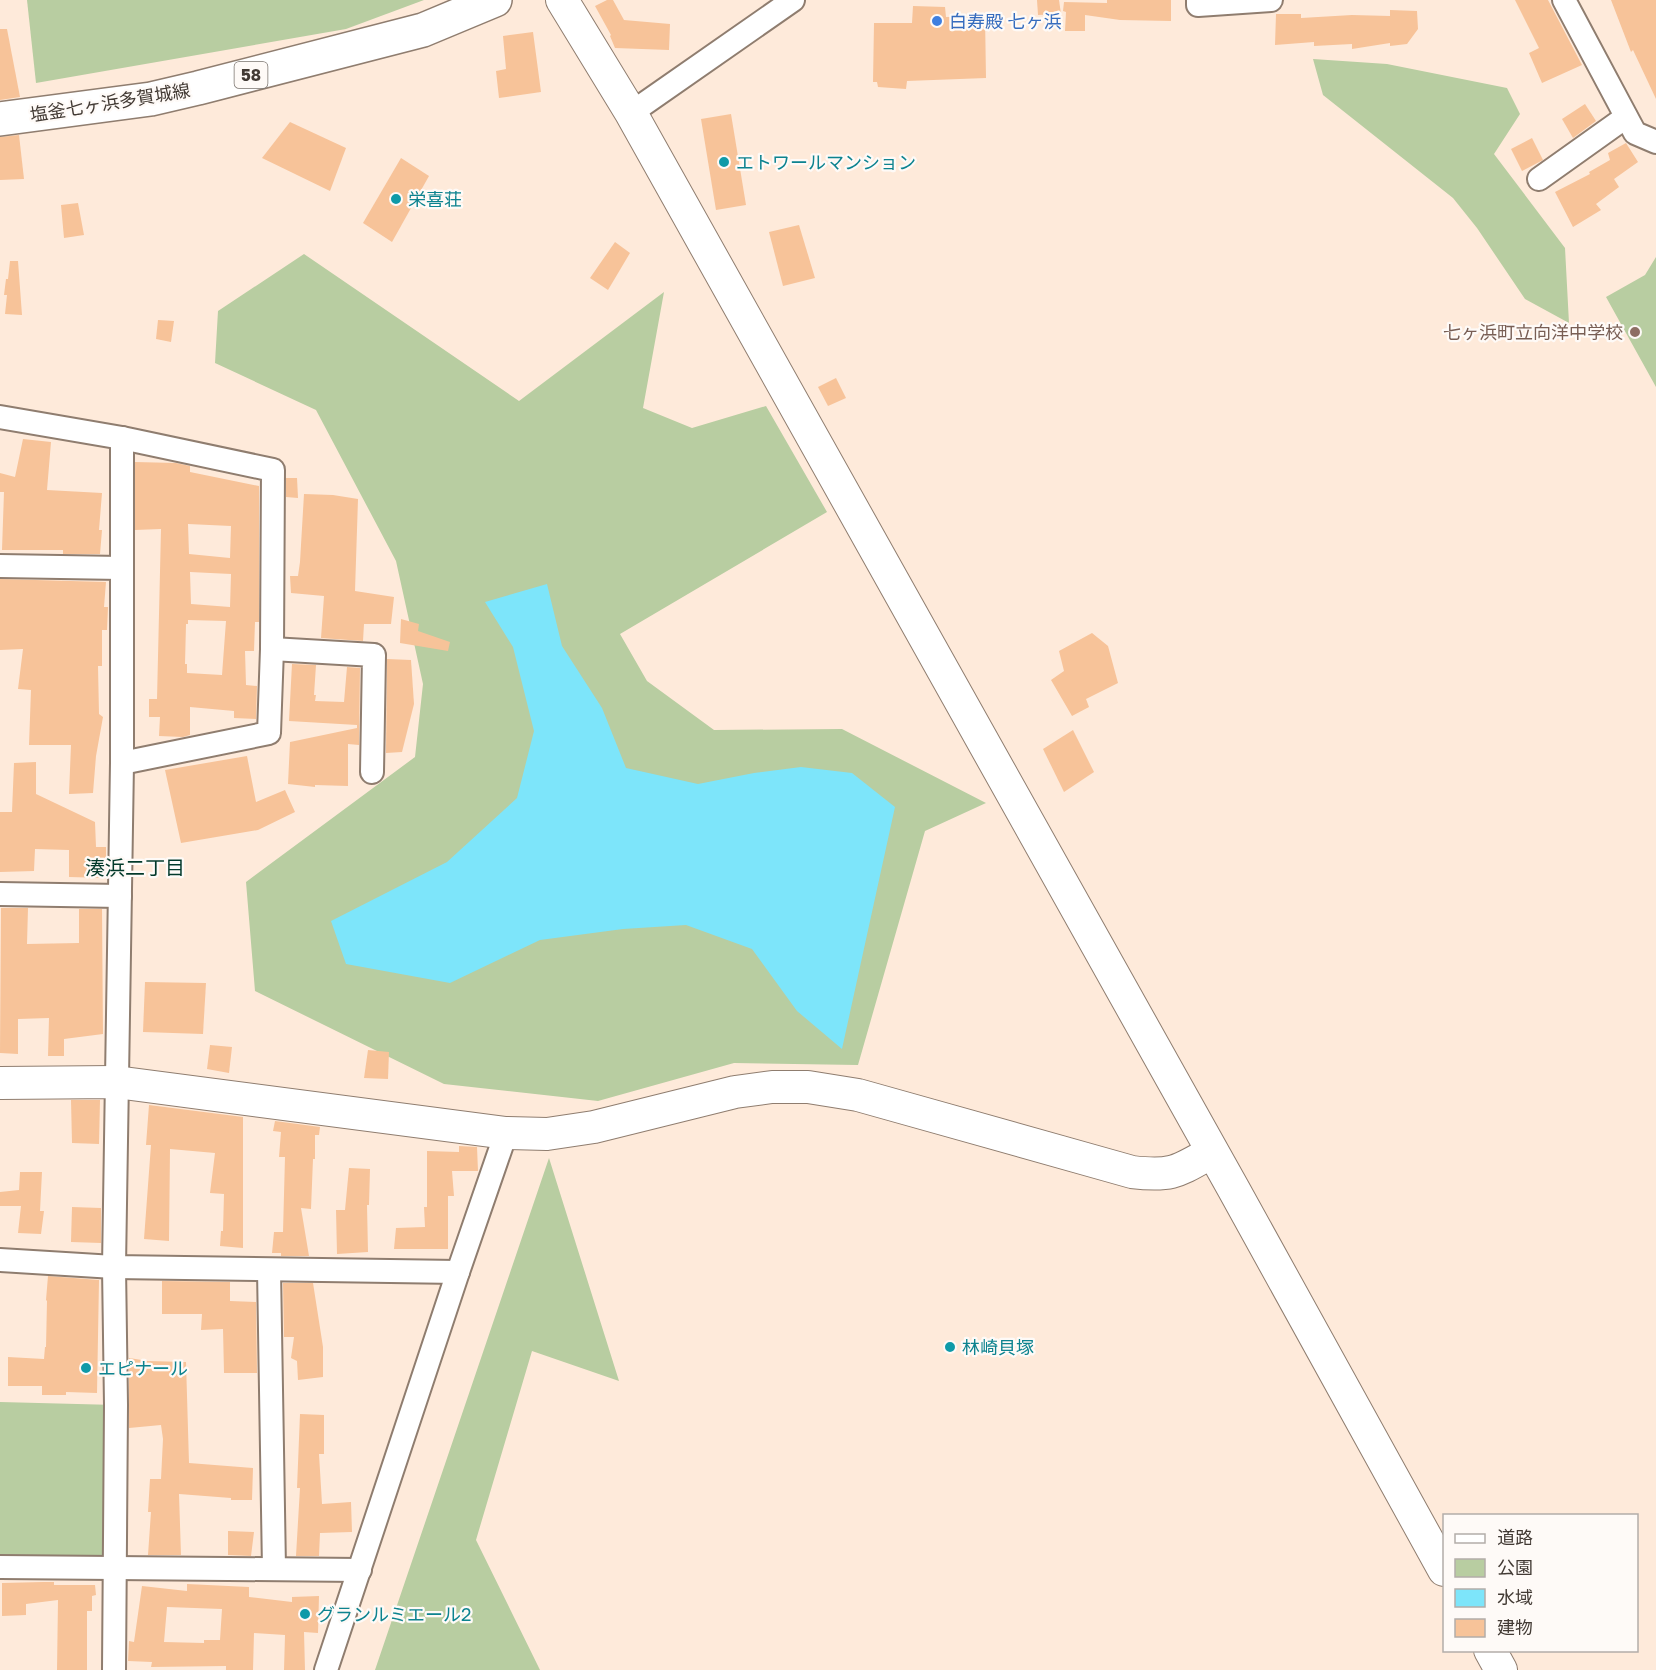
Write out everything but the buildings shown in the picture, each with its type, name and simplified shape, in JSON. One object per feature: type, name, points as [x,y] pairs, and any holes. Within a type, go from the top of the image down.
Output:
[{"type":"main road","name":"塩釜七ヶ浜多賀城線","points":[[0,119],[151,99],[198,88],[413,32],[495,0]]},
{"type":"street","points":[[562,0],[631,112],[1443,1568]]},
{"type":"street","points":[[631,112],[793,0]]},
{"type":"street","points":[[1198,0],[1198,5],[1271,0]]},
{"type":"street","points":[[1564,0],[1635,133],[1656,142]]},
{"type":"street","points":[[1539,179],[1626,117]]},
{"type":"street","points":[[0,417],[122,438],[273,470],[269,733],[122,763]]},
{"type":"street","points":[[114,1670],[116,1406],[114,1267],[122,763],[122,438]]},
{"type":"street","points":[[0,566],[121,568]]},
{"type":"street","points":[[272,649],[374,655],[372,772]]},
{"type":"street","points":[[0,894],[120,896]]},
{"type":"street","points":[[0,1083],[116,1082],[506,1133],[547,1134],[594,1127],[735,1092],[772,1087],[808,1088],[858,1095],[1132,1172],[1168,1174],[1212,1152]]},
{"type":"street","points":[[326,1670],[506,1133]]},
{"type":"street","points":[[0,1260],[114,1267],[458,1272]]},
{"type":"street","points":[[269,1269],[274,1569]]},
{"type":"street","points":[[0,1567],[360,1570]]},
{"type":"street","points":[[1491,1652],[1501,1670]]},
{"type":"green space","points":[[27,0],[424,0],[346,29],[36,83]]},
{"type":"green space","points":[[1313,59],[1387,64],[1507,88],[1520,114],[1494,154],[1565,248],[1569,323],[1525,299],[1477,228],[1453,198],[1323,95]]},
{"type":"green space","points":[[304,254],[519,401],[664,292],[643,408],[692,428],[766,406],[827,512],[620,634],[647,681],[714,730],[842,729],[986,803],[925,831],[858,1065],[734,1063],[598,1101],[444,1084],[255,991],[246,882],[415,757],[423,684],[396,561],[316,410],[215,363],[218,311]]},
{"type":"green space","points":[[1656,257],[1656,387],[1606,297],[1645,275]]},
{"type":"green space","points":[[549,1158],[619,1381],[532,1351],[476,1540],[540,1670],[375,1670]]},
{"type":"green space","points":[[0,1402],[116,1405],[115,1568],[0,1567]]},
{"type":"water","points":[[547,584],[562,646],[602,708],[626,768],[698,784],[801,767],[852,773],[895,807],[842,1049],[797,1011],[752,949],[686,925],[623,929],[540,940],[450,983],[346,964],[331,921],[447,862],[517,798],[534,731],[513,647],[485,602]]},
{"type":"place","name":"白寿殿 七ヶ浜","points":[[937,21]]},
{"type":"place","name":"エトワールマンション","points":[[724,162]]},
{"type":"place","name":"栄喜荘","points":[[396,199]]},
{"type":"place","name":"七ヶ浜町立向洋中学校","points":[[1635,332]]},
{"type":"place","name":"林崎貝塚","points":[[950,1347]]},
{"type":"place","name":"エピナール","points":[[86,1368]]},
{"type":"place","name":"グランルミエール2","points":[[305,1614]]},
{"type":"district","name":"湊浜二丁目","points":[[135,867]]}]
